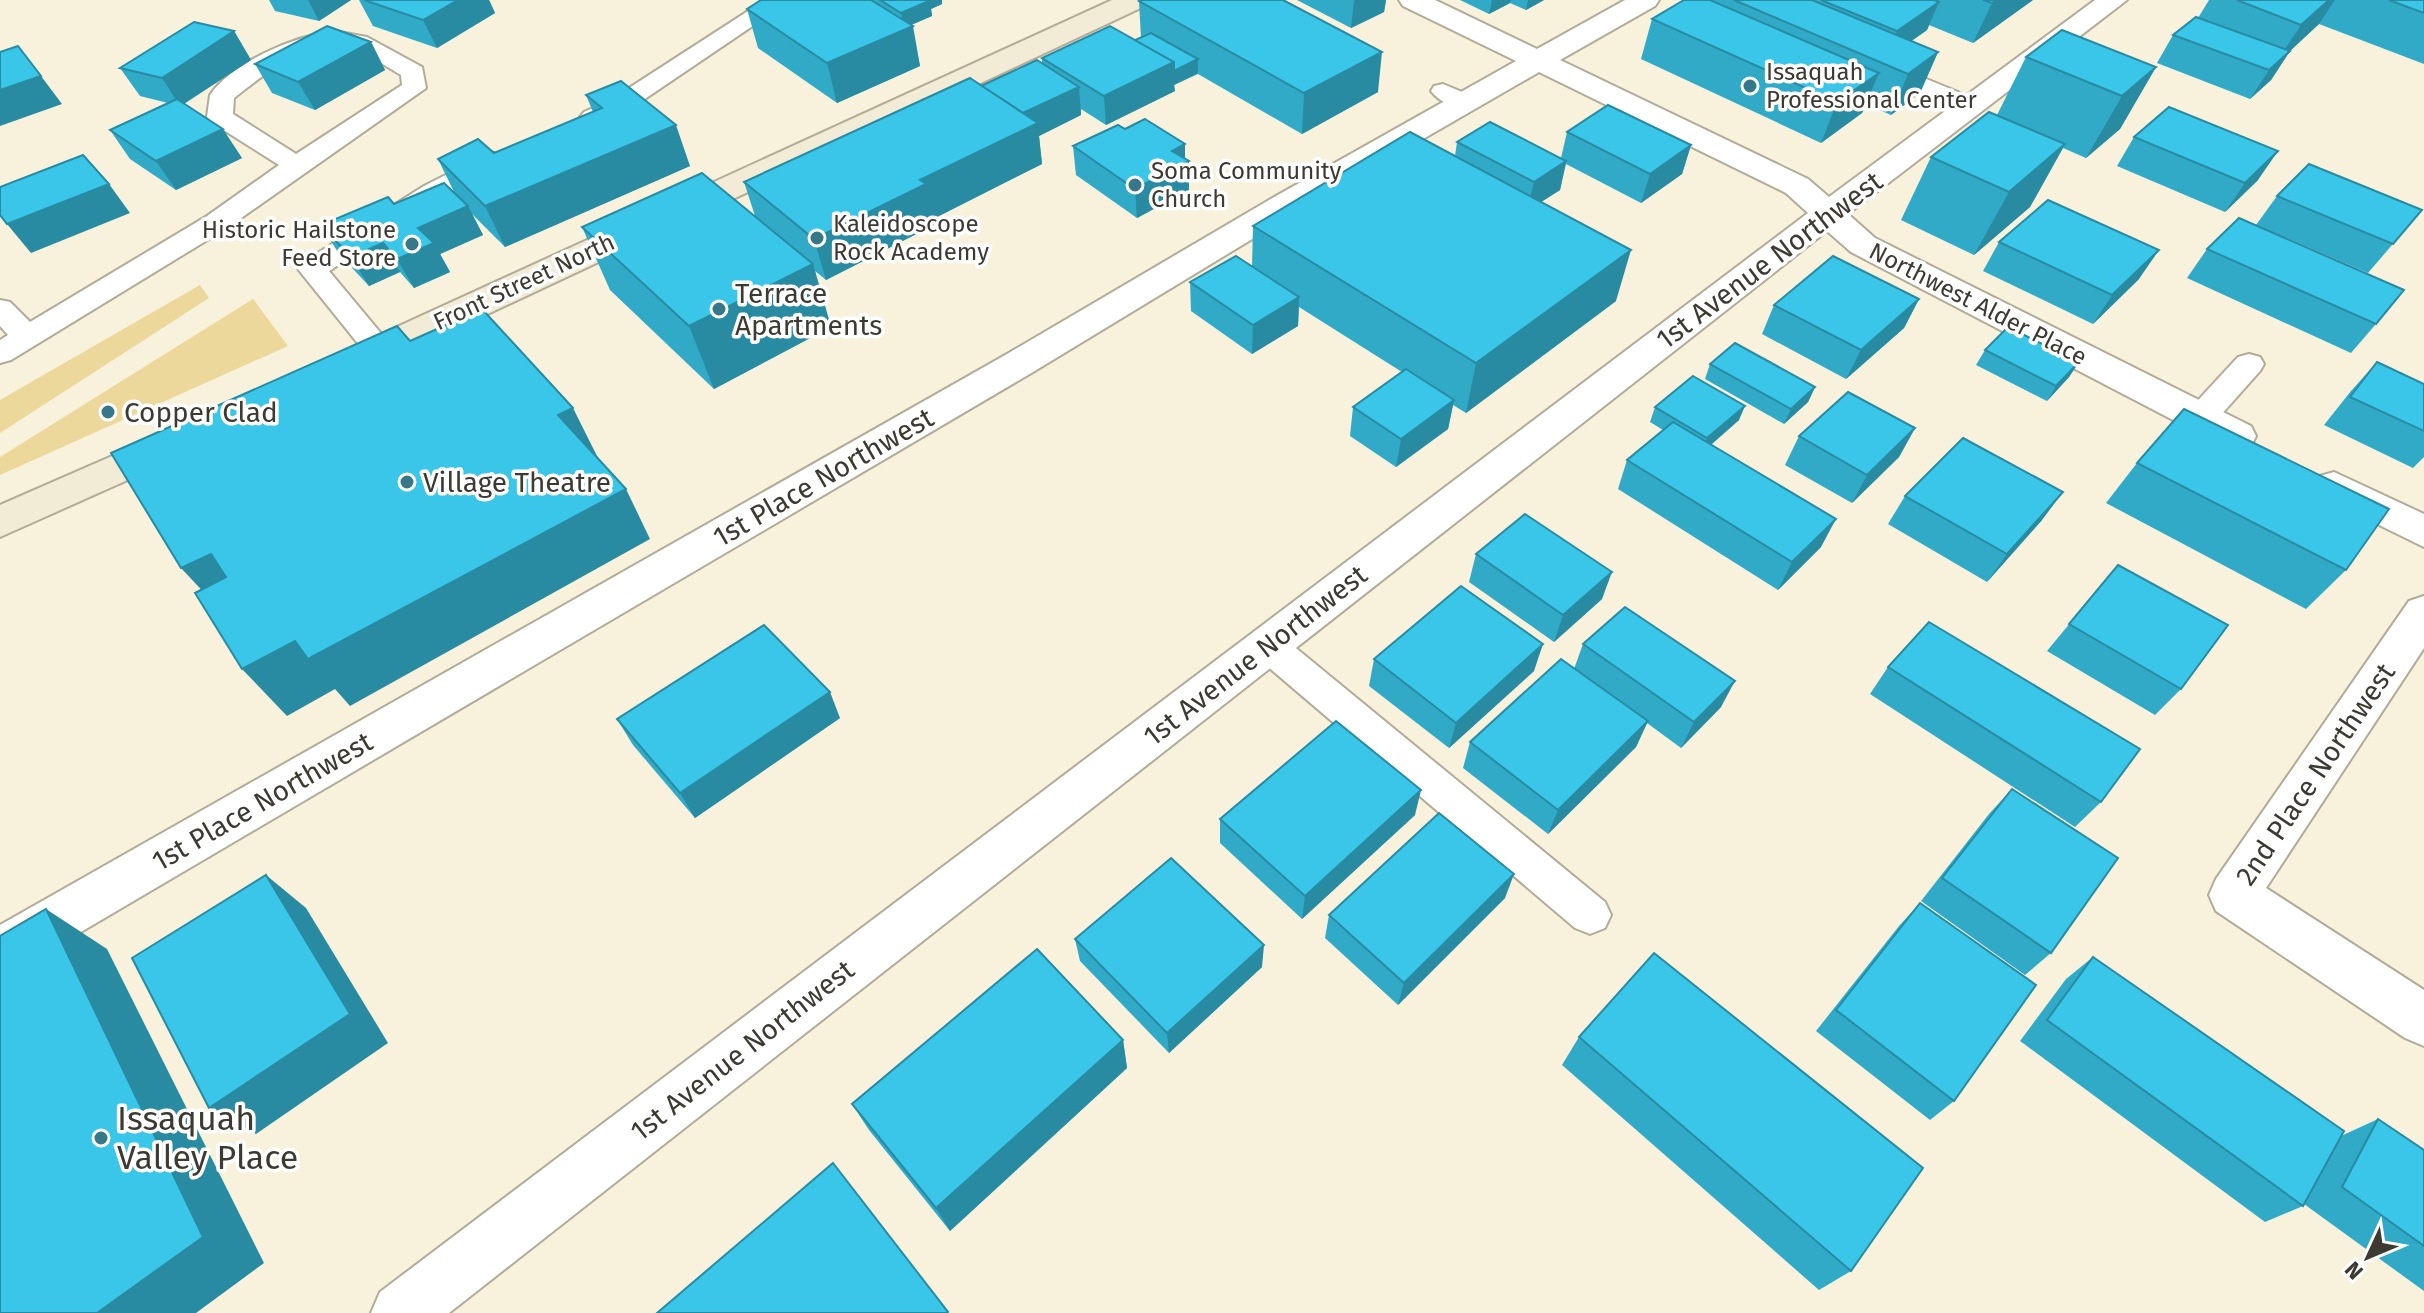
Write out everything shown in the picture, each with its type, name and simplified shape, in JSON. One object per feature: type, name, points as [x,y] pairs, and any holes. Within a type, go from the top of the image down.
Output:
[{"type":"main road","name":"Front Street North","points":[[323,375],[1135,0]]},
{"type":"main road","points":[[0,522],[210,427]]},
{"type":"street","name":"Northwest Alder Place","points":[[1413,0],[1797,186],[1863,245],[2270,453]]},
{"type":"street","name":"1st Place Northwest","points":[[0,952],[1454,97],[1539,59],[1644,0]]},
{"type":"street","name":"1st Avenue Northwest","points":[[401,1313],[1828,214],[2113,0]]},
{"type":"street","points":[[2312,475],[2424,532]]},
{"type":"street","name":"2nd Place Northwest","points":[[2424,613],[2234,895],[2424,1020]]},
{"type":"lane","points":[[574,124],[618,106],[780,0]]},
{"type":"lane","points":[[0,353],[217,222],[296,165],[363,124],[414,88],[413,72],[355,41],[333,38],[297,47],[250,73],[222,95],[220,117],[296,165]]},
{"type":"lane","points":[[1858,58],[1971,106]]},
{"type":"lane","points":[[675,68],[699,85]]},
{"type":"lane","points":[[379,349],[312,269],[474,168],[515,149]]},
{"type":"lane","points":[[0,309],[27,337]]},
{"type":"lane","points":[[2200,418],[2249,364]]},
{"type":"lane","points":[[1267,645],[1590,915]]},
{"type":"shaded area","points":[[200,285],[209,298],[0,433],[0,400]]},
{"type":"shaded area","points":[[253,299],[288,346],[0,475],[0,457]]},
{"type":"building","points":[[364,0],[458,0],[423,20]]},
{"type":"building","points":[[761,0],[871,0],[913,26],[827,63],[747,9]]},
{"type":"building","points":[[880,0],[927,0],[929,1],[901,13]]},
{"type":"building","points":[[1141,0],[1283,0],[1382,52],[1304,93]]},
{"type":"building","points":[[1684,0],[1710,0],[1879,73],[1837,102],[1652,19]]},
{"type":"building","points":[[1734,0],[1812,0],[1938,52],[1908,74]]},
{"type":"building","points":[[1821,0],[1934,0],[1939,2],[1897,31]]},
{"type":"building","points":[[2237,0],[2329,0],[2301,25]]},
{"type":"building","points":[[2389,0],[2424,0],[2424,13]]},
{"type":"building","points":[[2196,17],[2290,51],[2269,70],[2173,35]]},
{"type":"building","points":[[194,22],[234,31],[162,78],[120,68]]},
{"type":"building","points":[[327,26],[371,42],[298,82],[255,64]]},
{"type":"building","points":[[1110,26],[1174,62],[1104,96],[1042,58]]},
{"type":"building","points":[[2062,30],[2156,67],[2122,96],[2026,57]]},
{"type":"building","points":[[1151,33],[1198,59],[1174,71],[1174,62],[1135,40]]},
{"type":"building","points":[[18,46],[41,76],[0,90],[0,52]]},
{"type":"building","points":[[1037,60],[1079,87],[1023,113],[981,86]]},
{"type":"building","points":[[970,78],[1038,123],[920,180],[926,184],[814,239],[744,182]]},
{"type":"building","points":[[621,81],[676,125],[485,206],[438,159],[478,139],[494,153],[602,108],[586,95]]},
{"type":"building","points":[[177,99],[223,129],[156,161],[110,130]]},
{"type":"building","points":[[1608,105],[1691,145],[1650,174],[1567,132]]},
{"type":"building","points":[[2169,107],[2278,151],[2245,183],[2134,137]]},
{"type":"building","points":[[1989,112],[2065,144],[2009,192],[1931,157]]},
{"type":"building","points":[[1145,119],[1185,144],[1172,151],[1189,161],[1135,189],[1073,146],[1118,125],[1125,129]]},
{"type":"building","points":[[1490,122],[1566,161],[1534,182],[1457,142]]},
{"type":"building","points":[[1410,132],[1631,250],[1476,363],[1253,226]]},
{"type":"building","points":[[83,155],[109,184],[7,224],[0,215],[0,187]]},
{"type":"building","points":[[2309,164],[2422,210],[2393,244],[2277,196]]},
{"type":"building","points":[[702,173],[813,264],[689,326],[582,227]]},
{"type":"building","points":[[444,183],[468,206],[418,228],[434,243],[397,259],[383,243],[351,257],[321,225],[388,197],[394,204]]},
{"type":"building","points":[[2048,200],[2159,250],[2112,295],[1999,242]]},
{"type":"building","points":[[2239,218],[2404,290],[2376,324],[2207,249]]},
{"type":"building","points":[[1236,256],[1299,297],[1253,325],[1190,282]]},
{"type":"building","points":[[1833,256],[1919,299],[1861,350],[1774,305]]},
{"type":"building","points":[[482,309],[573,408],[558,415],[626,489],[308,659],[295,641],[242,669],[195,593],[226,577],[211,554],[181,568],[111,453],[397,326],[410,341]]},
{"type":"building","points":[[2008,327],[2079,362],[2056,386],[1985,350]]},
{"type":"building","points":[[1735,343],[1815,387],[1791,409],[1710,364]]},
{"type":"building","points":[[2377,362],[2424,384],[2424,431],[2350,397]]},
{"type":"building","points":[[1406,369],[1454,400],[1401,439],[1353,407]]},
{"type":"building","points":[[1693,376],[1745,406],[1707,438],[1655,407]]},
{"type":"building","points":[[1848,392],[1915,428],[1867,475],[1799,436]]},
{"type":"building","points":[[2184,409],[2389,509],[2346,570],[2137,463]]},
{"type":"building","points":[[1673,422],[1836,519],[1792,562],[1627,460]]},
{"type":"building","points":[[1963,438],[2063,492],[2007,554],[1905,496]]},
{"type":"building","points":[[1525,514],[1612,572],[1563,615],[1476,554]]},
{"type":"building","points":[[2118,565],[2228,625],[2181,689],[2069,624]]},
{"type":"building","points":[[1461,586],[1543,644],[1456,723],[1374,659]]},
{"type":"building","points":[[1625,607],[1735,681],[1694,722],[1583,644]]},
{"type":"building","points":[[1929,622],[2140,749],[2101,802],[1888,667]]},
{"type":"building","points":[[764,625],[830,692],[680,793],[617,719]]},
{"type":"building","points":[[1561,659],[1648,721],[1558,810],[1470,742]]},
{"type":"building","points":[[1336,721],[1421,790],[1305,896],[1220,819]]},
{"type":"building","points":[[2012,789],[2118,858],[2051,953],[1942,878]]},
{"type":"building","points":[[1439,813],[1514,874],[1404,983],[1329,915]]},
{"type":"building","points":[[1171,858],[1264,945],[1167,1033],[1075,939]]},
{"type":"building","points":[[266,875],[350,1014],[209,1108],[132,958]]},
{"type":"building","points":[[1920,903],[2036,985],[1954,1101],[1836,1010]]},
{"type":"building","name":"Issaquah Valley Place","points":[[46,909],[203,1237],[97,1313],[0,1313],[0,936]]},
{"type":"building","points":[[1037,949],[1123,1040],[936,1208],[852,1104]]},
{"type":"building","points":[[1654,953],[1923,1168],[1851,1271],[1579,1037]]},
{"type":"building","points":[[2093,957],[2344,1131],[2303,1206],[2047,1020]]},
{"type":"building","points":[[2378,1119],[2424,1150],[2424,1246],[2342,1187]]},
{"type":"building","points":[[833,1163],[947,1313],[657,1313]]},
{"type":"place","name":"Issaquah Professional Center","points":[[1750,86]]},
{"type":"place","name":"Soma Community Church","points":[[1135,185]]},
{"type":"place","name":"Kaleidoscope Rock Academy","points":[[817,238]]},
{"type":"place","name":"Historic Hailstone Feed Store","points":[[412,244]]},
{"type":"place","name":"Terrace Apartments","points":[[719,309]]},
{"type":"place","name":"Copper Clad","points":[[108,412]]},
{"type":"place","name":"Village Theatre","points":[[407,482]]},
{"type":"place","name":"Issaquah Valley Place","points":[[101,1138]]}]
